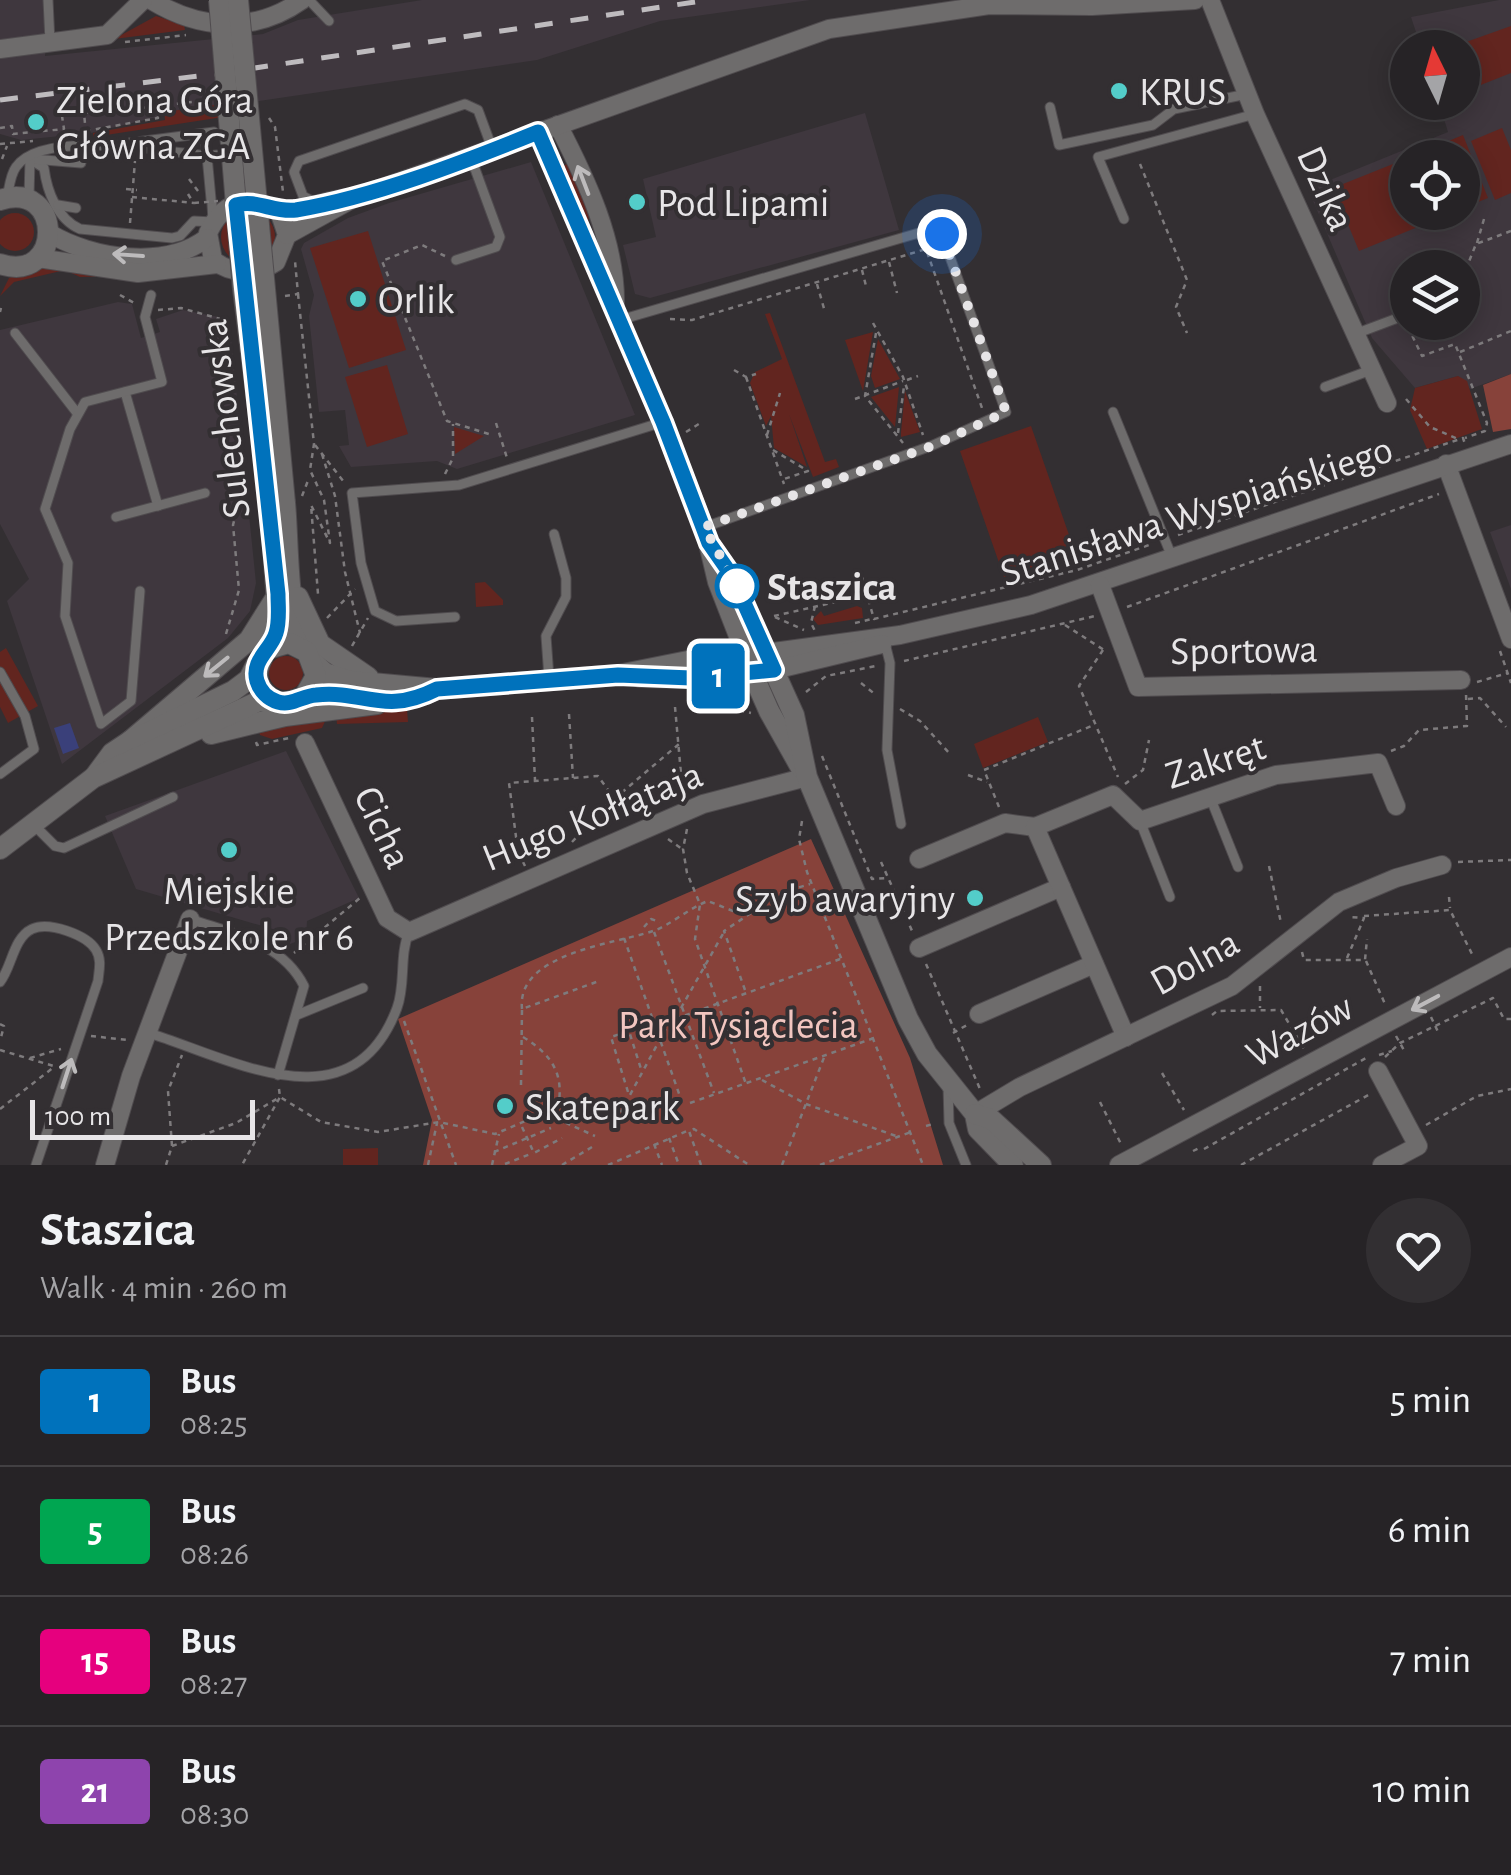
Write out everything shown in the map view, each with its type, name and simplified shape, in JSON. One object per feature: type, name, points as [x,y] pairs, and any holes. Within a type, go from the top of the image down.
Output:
[{"type":"street","points":[[0,49],[107,36],[143,0]]},
{"type":"street","points":[[151,0],[191,19],[226,25],[272,17],[306,0]]},
{"type":"street","name":"Sulechowska","points":[[220,0],[243,289],[285,503]]},
{"type":"street","name":"Sulechowska","points":[[238,0],[285,503],[286,590],[276,635],[262,656]]},
{"type":"street","points":[[49,233],[84,249],[128,256],[174,255],[209,212],[242,203],[280,211],[354,198],[800,38],[872,21],[989,5],[1116,6],[1195,0]]},
{"type":"street","name":"Dzika","points":[[1210,0],[1255,114],[1386,403]]},
{"type":"street","points":[[558,125],[602,229],[615,278],[618,313]]},
{"type":"street","points":[[538,132],[663,422],[707,535],[717,582],[759,662],[908,1019],[948,1084],[982,1108],[1041,1165]]},
{"type":"street","points":[[0,283],[8,265],[38,258],[138,273],[216,264],[236,271],[264,269],[292,242],[354,198]]},
{"type":"street","points":[[3,199],[30,200],[44,214],[49,233],[38,258]]},
{"type":"street","points":[[280,211],[292,242]]},
{"type":"street","points":[[209,212],[216,264]]},
{"type":"street","name":"Stanisława Wyspiańskiego","points":[[311,658],[338,678],[376,693],[413,701],[437,689],[618,675],[691,678],[889,638],[1100,585],[1446,464],[1464,445],[1511,444]]},
{"type":"street","points":[[1446,464],[1511,640]]},
{"type":"street","name":"Sportowa","points":[[1100,585],[1138,687],[1464,691]]},
{"type":"street","points":[[93,778],[112,754],[249,640],[286,590],[320,644],[376,693]]},
{"type":"street","name":"Sulechowska","points":[[286,590],[311,658]]},
{"type":"street","points":[[0,849],[93,778],[260,701],[304,697],[315,681],[311,658],[289,643],[262,656],[249,679],[233,690],[130,741]]},
{"type":"street","points":[[262,656],[258,685],[275,701]]},
{"type":"street","points":[[184,736],[376,693]]},
{"type":"street","name":"Stanisława Wyspiańskiego","points":[[304,697],[376,693]]},
{"type":"street","name":"Cicha","points":[[306,742],[387,918],[410,932]]},
{"type":"street","name":"Zakręt","points":[[1035,827],[1113,795],[1140,821],[1276,775],[1378,764],[1396,806]]},
{"type":"street","name":"Hugo Kołłątaja","points":[[410,932],[703,804],[806,775]]},
{"type":"street","points":[[919,859],[1005,823],[1035,827],[1126,1037]]},
{"type":"street","name":"Dolna","points":[[982,1108],[1232,986],[1291,944],[1328,910],[1364,890],[1442,866]]},
{"type":"street","points":[[920,948],[1060,886]]},
{"type":"street","points":[[105,1165],[190,919]]},
{"type":"street","name":"Wazów","points":[[1121,1156],[1511,957]]},
{"type":"street","points":[[978,1014],[1094,964]]},
{"type":"street","points":[[1382,1078],[1418,1146],[1382,1165]]},
{"type":"street","points":[[982,1108],[978,1129],[1013,1165]]},
{"type":"lane","points":[[48,0],[50,44]]},
{"type":"lane","points":[[306,0],[329,21]]},
{"type":"lane","points":[[1050,107],[1060,145],[1153,124],[1174,109],[1247,94]]},
{"type":"lane","points":[[317,204],[303,196],[294,172],[299,161],[465,104],[478,110],[492,148]]},
{"type":"lane","points":[[1124,219],[1098,157],[1255,114]]},
{"type":"lane","points":[[3,199],[18,163],[44,147],[109,146],[209,133],[209,212],[172,238],[110,235],[71,225],[48,193],[44,168],[30,159]]},
{"type":"lane","points":[[109,146],[212,156]]},
{"type":"lane","points":[[456,260],[496,247],[500,237],[470,155]]},
{"type":"lane","points":[[30,159],[80,163]]},
{"type":"lane","points":[[30,159],[30,200]]},
{"type":"lane","points":[[58,206],[76,208]]},
{"type":"lane","points":[[582,235],[602,229]]},
{"type":"lane","points":[[618,313],[922,232],[942,234],[1006,412],[932,446],[707,535]]},
{"type":"lane","points":[[140,591],[132,702],[100,724],[64,616],[68,563],[44,508],[85,402],[162,382],[145,307],[151,296]]},
{"type":"lane","points":[[1354,334],[1390,321]]},
{"type":"lane","points":[[16,333],[78,413]]},
{"type":"lane","points":[[1325,388],[1372,370]]},
{"type":"lane","points":[[125,392],[158,506]]},
{"type":"lane","points":[[1113,412],[1173,560]]},
{"type":"lane","points":[[456,617],[396,621],[375,611],[366,586],[352,494],[445,486],[663,422]]},
{"type":"lane","points":[[116,517],[205,493]]},
{"type":"lane","points":[[549,681],[546,636],[566,597],[566,578],[554,534]]},
{"type":"lane","points":[[889,638],[891,703],[887,750],[901,824]]},
{"type":"lane","points":[[0,672],[25,716],[34,749],[0,774]]},
{"type":"lane","points":[[34,824],[55,846],[64,848],[173,797]]},
{"type":"lane","points":[[1210,798],[1238,866]]},
{"type":"lane","points":[[1140,821],[1170,897]]},
{"type":"lane","points":[[190,919],[261,943],[292,963],[304,986],[278,1075]]},
{"type":"lane","points":[[0,982],[20,940],[31,930],[44,927],[82,937],[95,948],[100,961],[36,1165]]},
{"type":"lane","points":[[146,1038],[186,1044],[278,1075],[311,1079],[351,1069],[374,1044],[398,1006],[403,947],[410,932]]},
{"type":"lane","points":[[297,1015],[363,988]]},
{"type":"lane","points":[[948,1084],[948,1118],[966,1165]]},
{"type":"path","points":[[124,42],[185,36],[189,28]]},
{"type":"path","points":[[0,128],[12,126],[13,134],[64,128],[62,116],[154,107],[158,118],[86,129],[84,114]]},
{"type":"path","points":[[2,159],[8,143]]},
{"type":"path","points":[[130,230],[136,149]]},
{"type":"path","points":[[1140,164],[1172,234],[1186,280],[1176,307],[1187,333]]},
{"type":"path","points":[[190,179],[209,212]]},
{"type":"path","points":[[126,189],[135,190]]},
{"type":"path","points":[[194,203],[188,194],[209,212]]},
{"type":"path","points":[[132,197],[194,203],[225,200]]},
{"type":"path","points":[[186,213],[209,212]]},
{"type":"path","points":[[1474,250],[1484,218]]},
{"type":"path","points":[[1476,244],[1511,232]]},
{"type":"path","points":[[292,242],[314,444],[310,470],[324,500],[330,543],[311,505],[319,610]]},
{"type":"path","points":[[456,260],[422,245],[382,261],[443,415],[453,423],[492,435]]},
{"type":"path","points":[[663,318],[692,320],[926,249],[981,405]]},
{"type":"path","points":[[888,261],[897,293]]},
{"type":"path","points":[[862,270],[866,286]]},
{"type":"path","points":[[816,283],[825,312]]},
{"type":"path","points":[[284,303],[288,296],[298,294]]},
{"type":"path","points":[[120,295],[145,307],[181,308],[234,322]]},
{"type":"path","points":[[874,322],[904,381],[923,435]]},
{"type":"path","points":[[286,326],[302,324]]},
{"type":"path","points":[[865,396],[876,331]]},
{"type":"path","points":[[1458,352],[1511,331]]},
{"type":"path","points":[[862,577],[874,619],[1077,570],[1464,445],[1485,431],[1486,423],[1455,344],[1422,356],[1414,340]]},
{"type":"path","points":[[734,370],[746,377],[786,490]]},
{"type":"path","points":[[746,377],[756,374]]},
{"type":"path","points":[[855,400],[918,376]]},
{"type":"path","points":[[904,381],[898,434],[901,444],[938,430]]},
{"type":"path","points":[[767,436],[780,392]]},
{"type":"path","points":[[865,396],[898,434]]},
{"type":"path","points":[[1406,399],[1430,426],[1464,445]]},
{"type":"path","points":[[684,433],[702,422]]},
{"type":"path","points":[[445,486],[446,465],[453,458],[453,423]]},
{"type":"path","points":[[496,423],[508,459]]},
{"type":"path","points":[[314,444],[352,494]]},
{"type":"path","points":[[226,638],[239,590],[233,525],[244,481],[241,449]]},
{"type":"path","points":[[772,449],[808,471],[782,480]]},
{"type":"path","points":[[322,454],[335,496],[348,591],[360,633]]},
{"type":"path","points":[[285,503],[310,478]]},
{"type":"path","points":[[799,700],[812,684],[826,676],[1110,612],[1455,488]]},
{"type":"path","points":[[320,623],[348,591],[366,586]]},
{"type":"path","points":[[815,606],[811,623],[816,632],[774,616],[815,606],[867,595]]},
{"type":"path","points":[[347,656],[364,626]]},
{"type":"path","points":[[1104,649],[1079,686],[1122,786],[1143,770],[1149,740]]},
{"type":"path","points":[[860,683],[920,722],[951,755]]},
{"type":"path","points":[[1404,746],[1418,730],[1467,726],[1464,691],[1480,698],[1506,727]]},
{"type":"path","points":[[709,704],[757,716]]},
{"type":"path","points":[[676,708],[683,794]]},
{"type":"path","points":[[569,714],[573,778]]},
{"type":"path","points":[[532,717],[536,781]]},
{"type":"path","points":[[1000,810],[984,770],[1094,725]]},
{"type":"path","points":[[548,870],[678,736]]},
{"type":"path","points":[[670,748],[679,744]]},
{"type":"path","points":[[820,753],[872,879],[888,878]]},
{"type":"path","points":[[968,775],[989,783]]},
{"type":"path","points":[[530,877],[518,852],[510,783],[598,776],[620,810]]},
{"type":"path","points":[[802,821],[799,839],[812,884],[924,1165]]},
{"type":"path","points":[[688,822],[683,849],[687,873],[700,904],[694,940],[714,1002],[742,1064],[746,1084]]},
{"type":"path","points":[[661,834],[683,849]]},
{"type":"path","points":[[864,861],[873,857]]},
{"type":"path","points":[[1442,866],[1511,860]]},
{"type":"path","points":[[881,862],[920,948],[982,1108]]},
{"type":"path","points":[[1269,866],[1291,944],[1304,960],[1365,960]]},
{"type":"path","points":[[680,1009],[724,930],[781,893],[812,884]]},
{"type":"path","points":[[1449,897],[1450,910],[1474,956]]},
{"type":"path","points":[[292,963],[297,946],[359,900]]},
{"type":"path","points":[[654,931],[661,923],[700,904],[716,902],[743,915]]},
{"type":"path","points":[[1346,960],[1364,917],[1450,910]]},
{"type":"path","points":[[643,930],[651,918],[661,923]]},
{"type":"path","points":[[521,1085],[523,989],[543,968],[643,930],[654,931]]},
{"type":"path","points":[[724,930],[746,992]]},
{"type":"path","points":[[654,931],[715,1094]]},
{"type":"path","points":[[624,937],[682,1102]]},
{"type":"path","points":[[1367,939],[1365,960],[1387,1007]]},
{"type":"path","points":[[611,1130],[670,1021],[844,958]]},
{"type":"path","points":[[802,964],[805,972]]},
{"type":"path","points":[[1260,967],[1260,1010]]},
{"type":"path","points":[[792,968],[794,975]]},
{"type":"path","points":[[522,1008],[599,981]]},
{"type":"path","points":[[1488,988],[1504,1018],[1511,1019]]},
{"type":"path","points":[[1192,1151],[1354,1062],[1392,1050],[1493,998]]},
{"type":"path","points":[[398,1006],[456,1165]]},
{"type":"path","points":[[1200,1016],[1281,1010],[1304,1048]]},
{"type":"path","points":[[1428,1011],[1439,1034]]},
{"type":"path","points":[[0,1024],[4,1026],[0,1041]]},
{"type":"path","points":[[1392,1030],[1405,1052]]},
{"type":"path","points":[[629,1093],[611,1037],[629,1032],[641,1069]]},
{"type":"path","points":[[522,1036],[558,1067],[562,1077],[555,1119]]},
{"type":"path","points":[[690,1103],[876,1037]]},
{"type":"path","points":[[28,1058],[78,1040],[146,1038]]},
{"type":"path","points":[[166,1165],[172,1146],[168,1091],[186,1044]]},
{"type":"path","points":[[0,1050],[68,1070]]},
{"type":"path","points":[[1241,1165],[1382,1078],[1392,1050]]},
{"type":"path","points":[[782,1165],[824,1055]]},
{"type":"path","points":[[0,1109],[55,1066]]},
{"type":"path","points":[[1162,1073],[1186,1114]]},
{"type":"path","points":[[242,1165],[280,1097],[278,1075]]},
{"type":"path","points":[[760,1079],[806,1104],[896,1136]]},
{"type":"path","points":[[1411,1134],[1477,1096],[1511,1089]]},
{"type":"path","points":[[280,1097],[321,1122],[349,1129],[386,1132],[438,1122],[499,1133],[544,1114],[595,1136]]},
{"type":"path","points":[[172,1146],[236,1123],[280,1097]]},
{"type":"path","points":[[1100,1102],[1121,1156]]},
{"type":"path","points":[[428,1165],[438,1122]]},
{"type":"path","points":[[926,1126],[933,1124]]},
{"type":"path","points":[[521,1126],[534,1153]]},
{"type":"path","points":[[494,1152],[528,1141],[550,1128]]},
{"type":"path","points":[[608,1165],[694,1129],[749,1165]]},
{"type":"path","points":[[689,1130],[700,1164]]},
{"type":"path","points":[[820,1165],[912,1131]]},
{"type":"path","points":[[492,1165],[499,1133]]},
{"type":"path","points":[[505,1164],[562,1138]]},
{"type":"path","points":[[669,1138],[678,1165]]},
{"type":"path","points":[[654,1144],[662,1165]]},
{"type":"path","points":[[562,1165],[592,1147]]},
{"type":"path","points":[[623,1156],[626,1165]]},
{"type":"shaded area","points":[[0,0],[45,0],[45,56],[263,34],[298,20],[422,0],[810,0],[660,21],[537,60],[165,115],[91,133],[21,140],[0,134]]},
{"type":"shaded area","points":[[1511,0],[1511,374],[1470,389],[1458,376],[1415,388],[1372,338],[1308,189],[1390,156],[1390,230],[1480,230],[1480,140],[1428,140],[1448,132],[1444,120],[1480,120],[1480,30],[1415,30],[1411,17]]},
{"type":"shaded area","points":[[156,16],[184,25],[185,30],[114,39]]},
{"type":"shaded area","points":[[1511,26],[1511,73],[1480,85],[1480,37]]},
{"type":"shaded area","points":[[258,99],[256,112],[93,137],[93,133],[165,120],[164,112]]},
{"type":"shaded area","points":[[865,113],[899,230],[650,298],[635,294],[623,245],[656,237],[643,179]]},
{"type":"shaded area","points":[[1502,128],[1511,150],[1511,193],[1495,200],[1480,163],[1480,140],[1473,140]]},
{"type":"shaded area","points":[[531,162],[635,415],[457,469],[437,461],[351,467],[339,446],[349,445],[345,410],[319,412],[309,316],[314,295],[301,249],[304,243],[348,218],[389,203]]},
{"type":"shaded area","points":[[570,163],[589,213],[588,227],[562,166]]},
{"type":"shaded area","points":[[1390,165],[1390,230],[1410,230],[1359,251],[1333,188]]},
{"type":"shaded area","points":[[1480,178],[1488,198],[1480,201]]},
{"type":"shaded area","points":[[248,210],[267,218],[275,237],[267,256],[248,264],[229,256],[221,237],[229,218]]},
{"type":"shaded area","points":[[22,214],[33,225],[29,246],[15,251],[1,246],[1,218]]},
{"type":"shaded area","name":"Orlik","points":[[368,231],[406,350],[349,368],[310,248]]},
{"type":"shaded area","points":[[39,266],[119,276],[80,277],[65,270],[14,282],[0,296],[9,278]]},
{"type":"shaded area","points":[[118,302],[132,304],[141,338],[160,332],[156,319],[183,310],[229,319],[256,583],[250,611],[228,638],[62,764],[7,601],[29,579],[0,524],[0,330]]},
{"type":"shaded area","points":[[770,313],[825,462],[836,459],[839,467],[813,477],[789,414],[807,467],[774,448],[771,416],[766,426],[750,383],[755,372],[782,359],[765,314]]},
{"type":"shaded area","points":[[873,332],[863,391],[845,340]]},
{"type":"shaded area","points":[[878,339],[900,379],[875,388],[871,376]]},
{"type":"shaded area","points":[[387,365],[408,434],[367,447],[345,377]]},
{"type":"shaded area","points":[[1458,376],[1467,381],[1482,429],[1427,449],[1410,410],[1415,388]]},
{"type":"shaded area","points":[[899,387],[895,427],[871,397]]},
{"type":"shaded area","points":[[905,391],[920,432],[901,437],[901,432]]},
{"type":"shaded area","points":[[1031,426],[1075,552],[1004,577],[960,451]]},
{"type":"shaded area","points":[[454,427],[484,436],[455,454]]},
{"type":"shaded area","points":[[1511,525],[1511,589],[1490,532]]},
{"type":"shaded area","points":[[485,582],[503,600],[503,605],[476,607],[475,583]]},
{"type":"shaded area","points":[[862,608],[863,618],[818,625],[813,619],[821,611],[824,616]]},
{"type":"shaded area","points":[[6,648],[38,706],[8,723],[0,707],[0,652]]},
{"type":"shaded area","points":[[286,656],[298,661],[303,673],[298,685],[286,690],[274,685],[269,673],[274,661]]},
{"type":"shaded area","points":[[407,709],[408,722],[337,724],[336,715]]},
{"type":"shaded area","points":[[328,715],[322,728],[272,739],[260,735],[258,726]]},
{"type":"shaded area","points":[[1038,717],[1048,742],[983,768],[974,744]]},
{"type":"shaded area","name":"Miejskie Przedszkole nr 6","points":[[286,751],[359,898],[307,921],[306,938],[290,944],[276,930],[136,889],[105,816]]},
{"type":"shaded area","points":[[378,1148],[378,1165],[343,1165],[343,1149]]},
{"type":"green space","points":[[1511,374],[1511,429],[1493,432],[1483,385]]},
{"type":"green space","name":"Park Tysiąclecia","points":[[811,839],[910,1058],[943,1165],[423,1165],[432,1120],[398,1019]]},
{"type":"water","points":[[70,723],[79,748],[63,754],[54,728]]},
{"type":"railway","points":[[0,100],[215,74],[708,0]]},
{"type":"bus line","name":"1","points":[[538,132],[663,422],[709,543],[732,576],[774,670],[691,678],[618,675],[437,689],[413,701],[377,704],[315,694],[285,703],[264,694],[258,685],[257,663],[276,635],[278,594],[236,205],[264,204],[286,211],[354,198],[538,132]]},
{"type":"place","name":"KRUS","points":[[1119,91]]},
{"type":"place","name":"Zielona Góra Główna ZGA","points":[[36,122]]},
{"type":"place","name":"Pod Lipami","points":[[637,202]]},
{"type":"place","name":"Orlik","points":[[358,299]]},
{"type":"place","name":"Staszica","points":[[737,586]]},
{"type":"place","name":"Miejskie Przedszkole nr 6","points":[[229,850]]},
{"type":"place","name":"Szyb awaryjny","points":[[975,898]]},
{"type":"place","name":"Skatepark","points":[[505,1106]]},
{"type":"route","points":[[737,586],[709,543],[704,527],[932,446],[1006,412],[942,234]]}]
